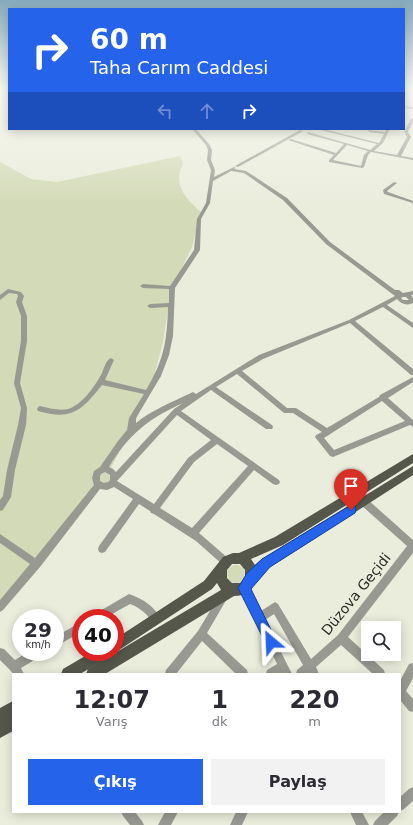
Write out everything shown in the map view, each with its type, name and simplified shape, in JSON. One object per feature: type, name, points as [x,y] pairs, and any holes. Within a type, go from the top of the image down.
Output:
[{"type":"main road","points":[[124,640],[208,585],[223,566],[231,559],[239,559],[280,541],[413,458]]},
{"type":"main road","points":[[94,673],[234,590],[251,578],[266,563],[413,470]]},
{"type":"main road","points":[[239,559],[249,566],[251,578]]},
{"type":"main road","points":[[223,566],[222,582],[234,590]]},
{"type":"main road","points":[[70,673],[89,661]]},
{"type":"main road","points":[[0,716],[12,709]]},
{"type":"main road","points":[[0,731],[12,724]]},
{"type":"street","points":[[398,157],[409,137],[406,132],[408,126]]},
{"type":"street","points":[[131,431],[133,418],[158,376],[166,356],[170,336],[172,288],[197,250],[199,219],[208,203],[213,170],[209,160],[210,150],[208,145],[195,130]]},
{"type":"street","points":[[212,180],[230,170],[237,168],[300,130],[310,131],[370,151],[413,159]]},
{"type":"street","points":[[323,130],[380,144]]},
{"type":"street","points":[[246,168],[247,164],[290,140],[310,131]]},
{"type":"street","points":[[346,144],[330,160],[361,168],[363,167],[366,156],[380,144],[387,131],[369,131]]},
{"type":"street","points":[[290,140],[336,154]]},
{"type":"street","points":[[237,168],[246,168],[291,200],[332,241],[400,295]]},
{"type":"street","points":[[237,168],[287,200],[328,243],[400,295],[408,296],[411,300]]},
{"type":"street","points":[[395,183],[385,192],[413,202]]},
{"type":"street","points":[[143,286],[172,288]]},
{"type":"street","points":[[0,298],[3,293],[8,291],[20,294],[20,308],[24,316],[24,341],[17,384],[24,408],[22,425],[11,470],[7,497],[0,507]]},
{"type":"street","points":[[99,485],[106,486],[114,480],[176,411],[211,387],[261,357],[351,321],[384,306],[400,295]]},
{"type":"street","points":[[384,306],[411,300]]},
{"type":"street","points":[[150,306],[171,305]]},
{"type":"street","points":[[384,306],[413,326]]},
{"type":"street","points":[[351,321],[413,373]]},
{"type":"street","points":[[40,409],[60,414],[73,410],[83,404],[101,382],[112,360]]},
{"type":"street","points":[[238,371],[286,411],[294,410],[326,431]]},
{"type":"street","points":[[382,397],[412,423],[333,454],[319,437],[326,431],[382,397],[413,379]]},
{"type":"street","points":[[101,382],[148,393]]},
{"type":"street","points":[[211,387],[269,427]]},
{"type":"street","points":[[99,485],[96,478],[117,446],[137,424],[158,411],[211,387]]},
{"type":"street","points":[[176,411],[276,482]]},
{"type":"street","points":[[154,510],[191,460],[217,440]]},
{"type":"street","points":[[192,534],[254,466]]},
{"type":"street","points":[[102,471],[111,471],[114,480],[138,499],[192,534],[223,566]]},
{"type":"street","points":[[0,607],[99,485]]},
{"type":"street","points":[[102,549],[138,499]]},
{"type":"street","points":[[364,502],[413,546]]},
{"type":"street","points":[[0,538],[36,564]]},
{"type":"street","name":"Düzova Geçidi","points":[[312,670],[340,638],[413,546]]},
{"type":"street","points":[[171,673],[234,590],[259,618],[285,670],[274,673]]},
{"type":"street","points":[[112,609],[129,599],[140,602],[150,610],[156,620]]},
{"type":"street","points":[[259,618],[276,608],[312,670]]},
{"type":"street","points":[[201,634],[242,673]]},
{"type":"street","points":[[340,638],[379,673]]},
{"type":"street","points":[[0,653],[17,670],[28,661]]},
{"type":"street","points":[[401,690],[413,668]]},
{"type":"street","points":[[401,693],[413,707]]},
{"type":"street","points":[[401,804],[413,793]]},
{"type":"street","points":[[128,813],[138,825]]},
{"type":"street","points":[[164,825],[171,813]]},
{"type":"street","points":[[236,825],[242,813]]},
{"type":"street","points":[[357,813],[363,825]]},
{"type":"street","points":[[379,825],[389,814]]},
{"type":"green space","points":[[180,156],[183,163],[179,175],[180,186],[189,201],[201,212],[192,247],[177,278],[168,309],[163,342],[153,380],[134,425],[108,473],[111,480],[104,484],[0,606],[0,162],[31,179],[57,182]]},
{"type":"green space","points":[[236,565],[242,568],[245,574],[242,580],[236,583],[230,580],[227,574],[230,568]]},
{"type":"route","points":[[271,642],[244,588],[248,586],[251,578],[266,563],[351,510]]}]
